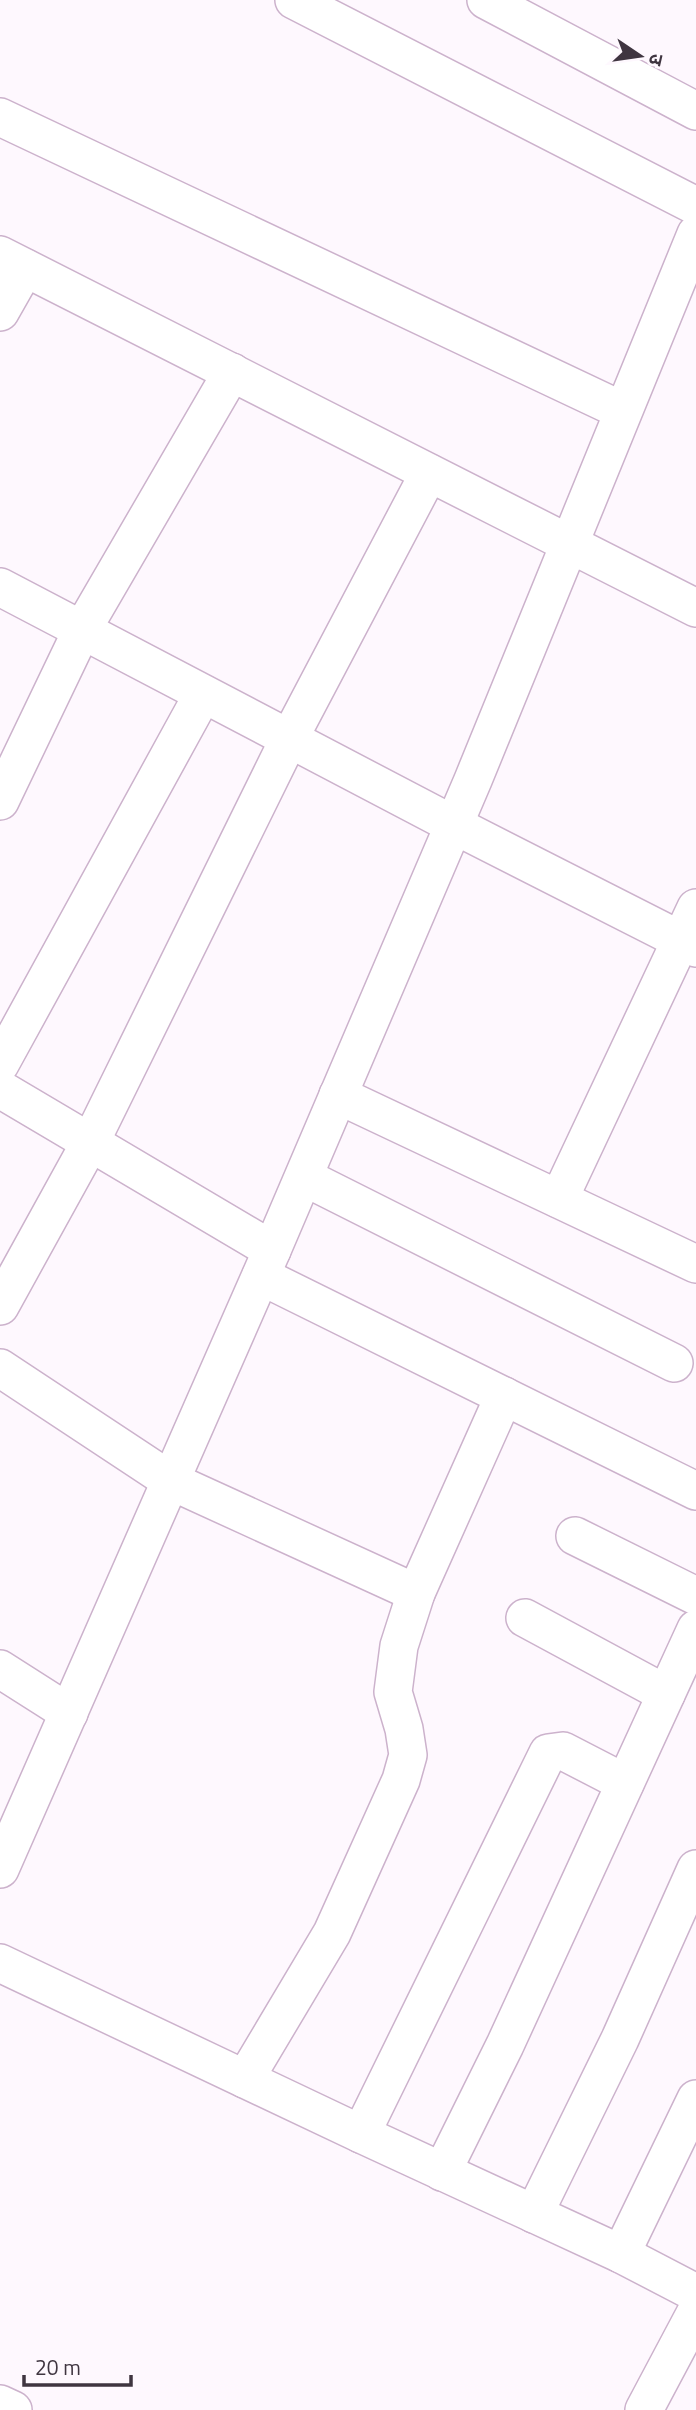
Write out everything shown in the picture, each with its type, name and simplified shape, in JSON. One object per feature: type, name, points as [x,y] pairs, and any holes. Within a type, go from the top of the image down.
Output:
[{"type":"street","points":[[294,0],[696,206]]},
{"type":"street","points":[[486,0],[696,111]]},
{"type":"street","points":[[0,117],[623,411]]},
{"type":"street","points":[[0,1869],[12,1808],[69,1713],[267,1263],[454,825],[696,234]]},
{"type":"street","points":[[0,312],[13,261],[696,608]]},
{"type":"street","points":[[0,802],[82,630],[232,372]]},
{"type":"street","points":[[0,1306],[90,1141],[289,738],[429,473]]},
{"type":"street","points":[[0,587],[454,825],[688,944]]},
{"type":"street","points":[[0,1063],[203,694]]},
{"type":"street","points":[[559,1199],[688,944],[696,908]]},
{"type":"street","points":[[0,1089],[90,1141],[267,1263],[504,1396],[696,1491]]},
{"type":"street","points":[[338,1095],[696,1264]]},
{"type":"street","points":[[304,1177],[674,1363]]},
{"type":"street","points":[[0,1368],[171,1481],[416,1593]]},
{"type":"street","points":[[245,2079],[332,1933],[401,1780],[408,1755],[404,1729],[393,1692],[399,1646],[416,1593],[504,1396]]},
{"type":"street","points":[[575,1536],[696,1596]]},
{"type":"street","points":[[524,1618],[666,1694]]},
{"type":"street","points":[[442,2172],[505,2045],[696,1629]]},
{"type":"street","points":[[0,1669],[69,1713]]},
{"type":"street","points":[[361,2134],[548,1752],[563,1751],[625,1783]]},
{"type":"street","points":[[534,2214],[620,2039],[696,1869]]},
{"type":"street","points":[[0,1963],[621,2254],[696,2293]]},
{"type":"street","points":[[621,2254],[696,2099]]},
{"type":"street","points":[[644,2410],[696,2312]]},
{"type":"street","points":[[0,2403],[13,2410]]}]
